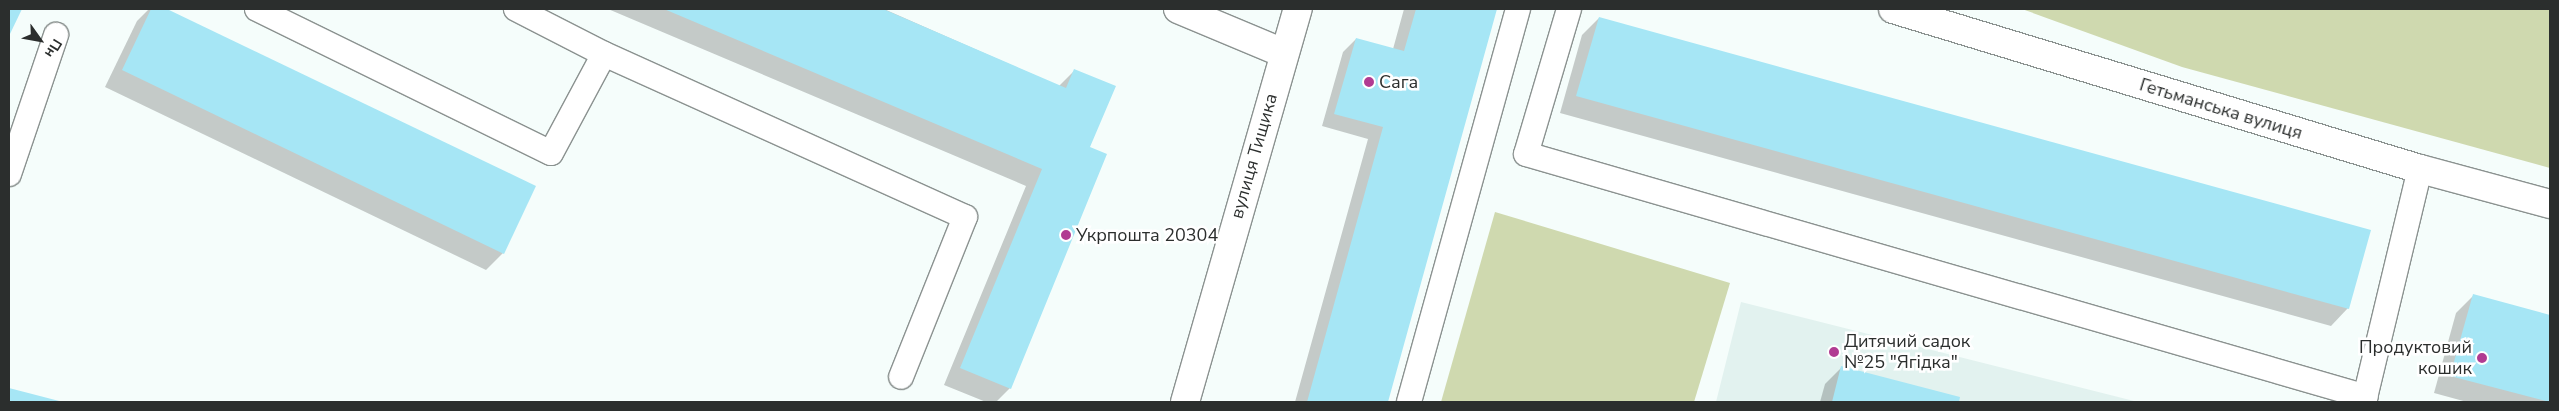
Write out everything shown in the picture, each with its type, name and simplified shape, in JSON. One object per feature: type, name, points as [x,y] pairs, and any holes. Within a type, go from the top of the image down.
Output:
[{"type":"street","points":[[1178,9],[1283,53]]},
{"type":"street","name":"вулиця Тищика","points":[[1185,402],[1283,53],[1298,9]]},
{"type":"street","name":"Гетьманська вулиця","points":[[1893,9],[2420,169],[2550,204]]},
{"type":"lane","points":[[257,9],[551,152],[604,54]]},
{"type":"lane","points":[[516,9],[604,54],[965,217],[901,377]]},
{"type":"lane","points":[[1409,402],[1518,9]]},
{"type":"lane","points":[[1569,9],[1526,154],[2365,400],[2420,169]]},
{"type":"lane","points":[[9,174],[56,35]]},
{"type":"shaded area","name":"Дитячий садок №25 \"Ягідка\"","points":[[1741,302],[2138,402],[1716,402]]},
{"type":"green space","points":[[2022,9],[2550,9],[2550,168],[2182,67]]},
{"type":"green space","points":[[1495,212],[1730,283],[1694,402],[1441,402]]},
{"type":"building","points":[[9,9],[22,9],[9,36]]},
{"type":"building","points":[[151,9],[167,9],[536,186],[504,254],[122,70]]},
{"type":"building","points":[[664,9],[883,9],[1066,88],[1074,69],[1116,86],[1090,147],[1107,154],[1011,389],[960,368],[1042,169]]},
{"type":"building","points":[[1416,9],[1497,9],[1388,402],[1307,402],[1383,127],[1334,114],[1356,38],[1404,51]]},
{"type":"building","points":[[1599,17],[2371,230],[2349,309],[1576,96]]},
{"type":"building","points":[[2473,294],[2550,315],[2550,402],[2450,376]]},
{"type":"building","points":[[1841,366],[1960,397],[1959,402],[1832,402]]},
{"type":"building","points":[[9,388],[63,402],[9,402]]},
{"type":"place","name":"Сага","points":[[1369,82]]},
{"type":"place","name":"Укрпошта 20304","points":[[1066,235]]},
{"type":"place","name":"Дитячий садок №25 \"Ягідка\"","points":[[1834,352]]},
{"type":"place","name":"Продуктовий кошик","points":[[2482,358]]}]
